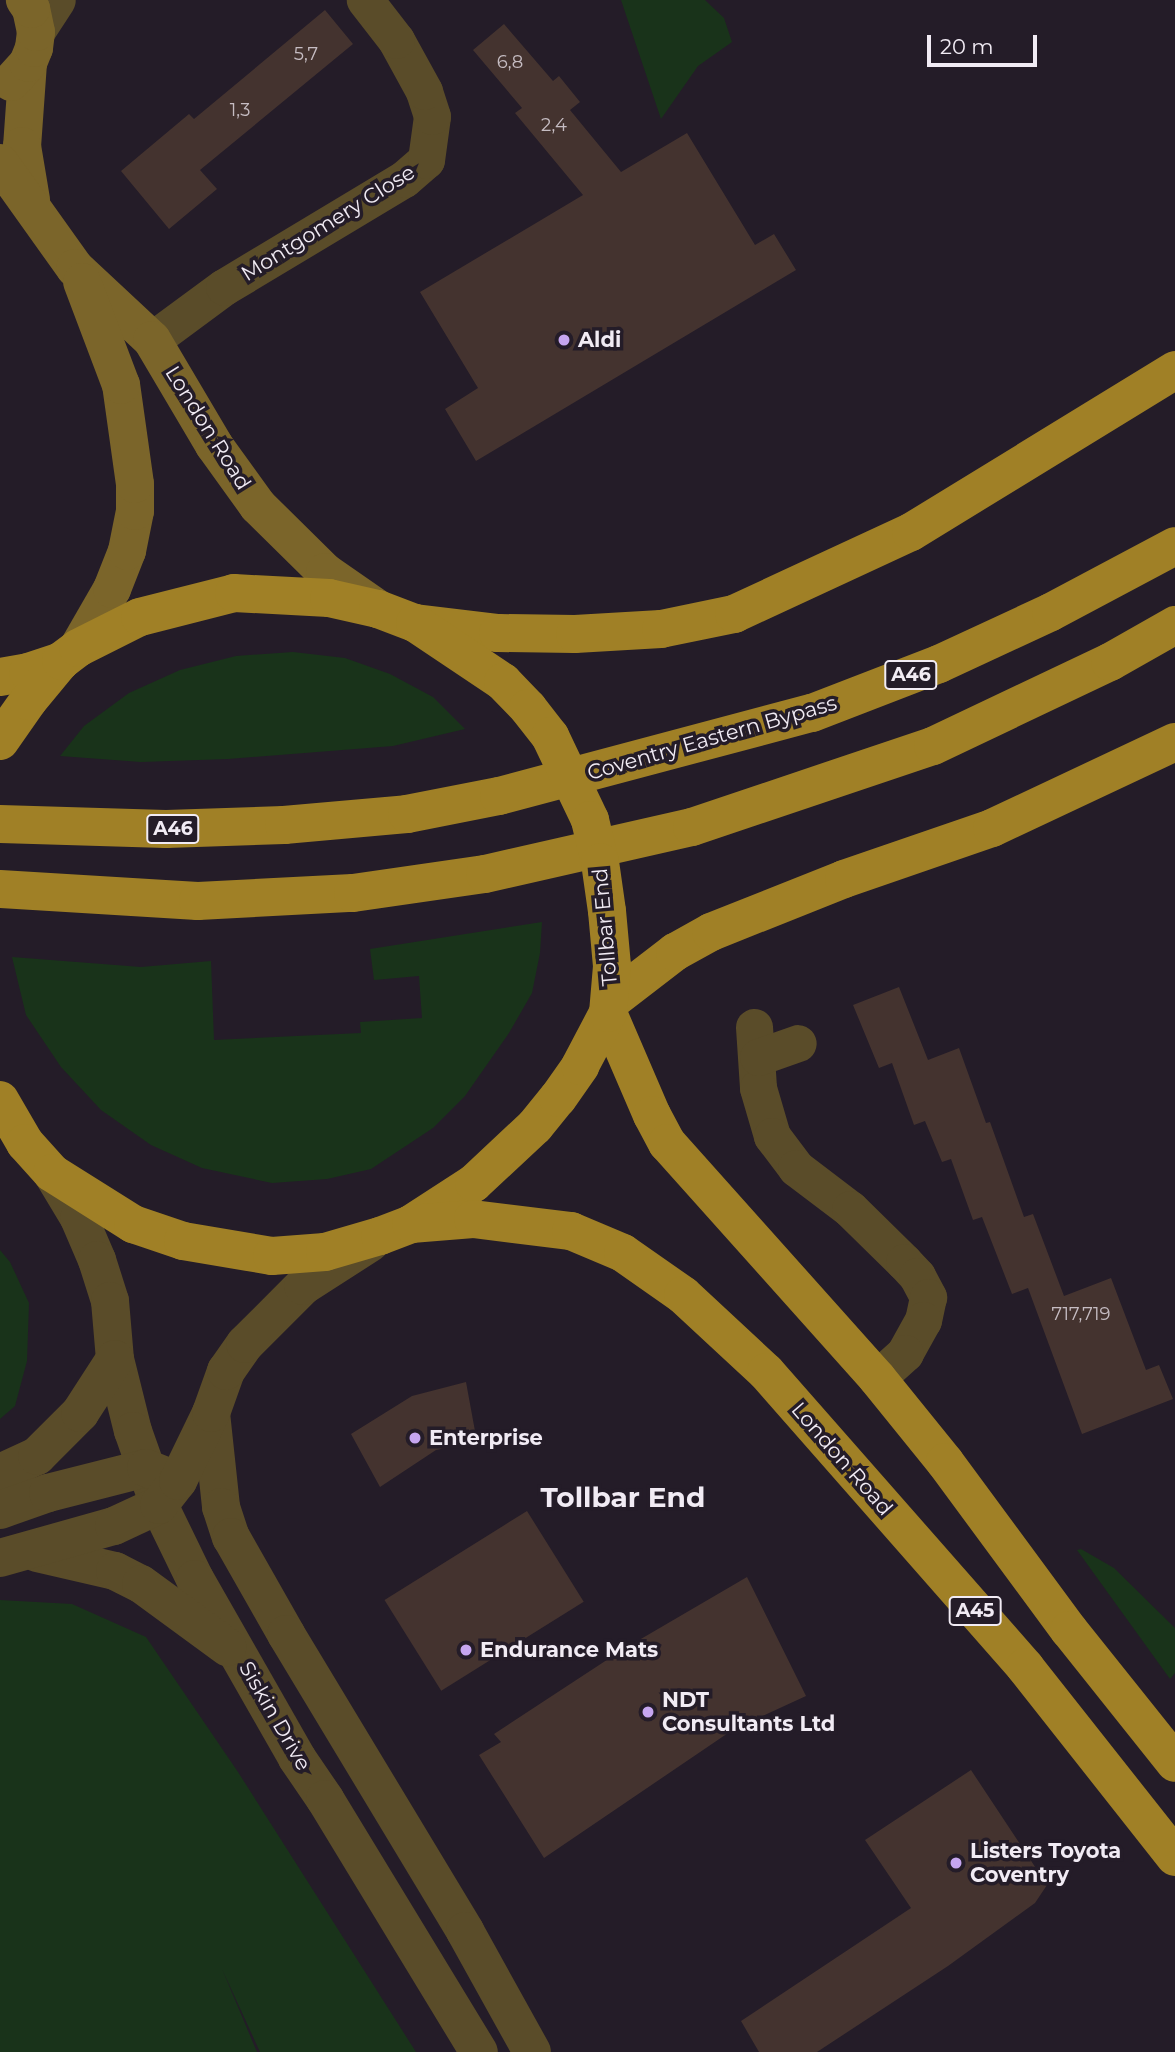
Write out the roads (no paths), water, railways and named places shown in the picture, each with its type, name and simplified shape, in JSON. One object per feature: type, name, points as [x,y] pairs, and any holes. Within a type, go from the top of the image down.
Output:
[{"type":"highway","points":[[415,623],[498,634],[575,634],[661,629],[734,614],[911,532],[1175,370]]},
{"type":"highway","name":"Coventry Eastern Bypass","points":[[0,824],[166,829],[346,820],[407,814],[499,796],[812,713],[939,664],[1014,630],[1175,546]]},
{"type":"highway","name":"Tollbar End","points":[[0,741],[28,701],[70,654],[139,617],[234,593],[329,598],[378,609],[415,623],[503,682],[550,736],[590,820],[600,862],[612,966],[609,1007],[580,1066],[535,1126],[474,1183],[396,1230],[325,1252],[272,1256],[219,1249],[133,1224],[52,1173],[12,1136],[0,1100]]},
{"type":"highway","points":[[0,890],[198,901],[353,893],[485,873],[692,827],[933,746],[1110,663],[1175,625]]},
{"type":"highway","points":[[0,677],[29,672],[70,654]]},
{"type":"highway","points":[[1175,742],[992,828],[844,879],[711,932],[675,952],[609,1007],[652,1115],[667,1143],[877,1378],[945,1462],[1069,1630],[1175,1763]]},
{"type":"highway","name":"London Road","points":[[396,1230],[473,1219],[571,1231],[622,1253],[683,1295],[766,1372],[1025,1667],[1175,1857]]},
{"type":"main road","points":[[0,89],[17,78],[30,32]]},
{"type":"main road","name":"London Road","points":[[30,32],[22,146],[32,207]]},
{"type":"main road","name":"London Road","points":[[0,163],[75,268],[152,340],[214,445],[258,506],[325,572],[378,609]]},
{"type":"main road","name":"London Road","points":[[70,654],[112,589],[127,551],[134,521],[135,484],[121,385],[75,268]]},
{"type":"street","points":[[30,32],[57,0]]},
{"type":"street","name":"Montgomery Close","points":[[152,340],[225,287],[404,179],[426,160],[432,116],[424,91],[396,40],[365,0]]},
{"type":"street","points":[[798,1043],[756,1042],[758,1088],[772,1136],[796,1168],[850,1209],[904,1262],[917,1276],[928,1297],[923,1320],[905,1353],[877,1378]]},
{"type":"street","name":"Siskin Drive","points":[[52,1173],[79,1218],[97,1260],[110,1300],[115,1359],[195,1579],[297,1758],[325,1799],[479,2052]]},
{"type":"street","points":[[16,1555],[114,1526],[161,1485],[211,1413],[226,1371],[260,1329],[303,1286],[396,1230]]},
{"type":"street","points":[[0,1473],[37,1456],[80,1413],[115,1359]]},
{"type":"street","points":[[211,1413],[221,1507],[231,1537],[254,1580],[404,1827],[532,2052]]},
{"type":"street","points":[[0,1510],[48,1493],[161,1485],[221,1507]]},
{"type":"street","points":[[16,1555],[67,1557],[115,1571],[141,1584],[240,1657]]},
{"type":"place","name":"Aldi","points":[[564,340]]},
{"type":"place","name":"Enterprise","points":[[415,1438]]},
{"type":"place","name":"Endurance Mats","points":[[466,1650]]},
{"type":"place","name":"NDT Consultants Ltd","points":[[648,1712]]},
{"type":"place","name":"Listers Toyota Coventry","points":[[956,1863]]},
{"type":"district","name":"Tollbar End","points":[[623,1497]]}]
